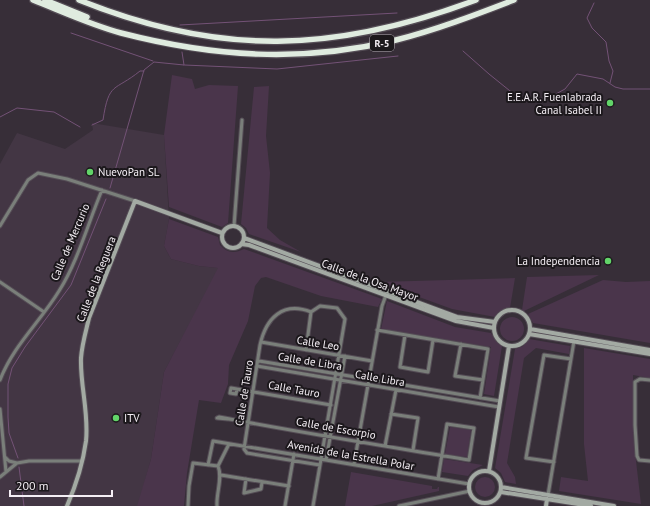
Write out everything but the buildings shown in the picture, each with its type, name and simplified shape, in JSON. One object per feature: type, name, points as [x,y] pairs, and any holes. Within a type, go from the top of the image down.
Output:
[{"type":"highway","points":[[33,0],[114,30],[142,37]]},
{"type":"highway","name":"R-5","points":[[45,0],[101,23],[142,37],[179,46],[245,55],[323,53],[353,49],[397,40],[443,26],[514,0]]},
{"type":"highway","name":"R-5","points":[[79,0],[130,19],[156,26],[203,36],[272,42],[310,41],[349,36],[397,26],[476,0]]},
{"type":"highway","points":[[87,0],[156,26]]},
{"type":"street","points":[[234,226],[242,120]]},
{"type":"street","points":[[0,226],[28,180],[38,173],[67,179],[102,190],[222,233]]},
{"type":"street","name":"Calle de Mercurio","points":[[0,380],[6,363],[58,292],[67,275],[102,190]]},
{"type":"street","name":"Calle de la Reguera","points":[[67,506],[77,483],[86,441],[81,358],[89,318],[135,201]]},
{"type":"street","points":[[234,226],[240,228],[244,238],[241,244],[236,247],[228,247],[222,240],[222,233],[227,227],[234,226]]},
{"type":"street","name":"Calle de la Osa Mayor","points":[[244,238],[456,317],[495,322]]},
{"type":"street","name":"Calle de la Osa Mayor","points":[[241,244],[249,245],[456,321],[494,328]]},
{"type":"street","points":[[0,282],[44,312]]},
{"type":"street","points":[[354,464],[377,330],[386,295]]},
{"type":"street","points":[[261,342],[267,323],[276,315],[288,309],[311,312],[320,306],[337,308],[345,319],[331,405],[328,436]]},
{"type":"street","points":[[514,310],[523,314],[528,320],[530,329],[529,334],[527,338],[519,345],[509,346],[498,340],[494,328],[495,322],[504,312],[514,310]]},
{"type":"street","points":[[306,350],[311,312]]},
{"type":"street","points":[[530,329],[650,350]]},
{"type":"street","points":[[377,330],[488,349],[480,398]]},
{"type":"street","points":[[529,334],[650,354]]},
{"type":"street","points":[[405,335],[400,367],[428,372],[433,340]]},
{"type":"street","points":[[546,506],[574,341]]},
{"type":"street","name":"Calle Leo","points":[[261,342],[372,361]]},
{"type":"street","name":"Calle de Tauro","points":[[244,446],[261,342]]},
{"type":"street","points":[[460,344],[455,376],[483,380]]},
{"type":"street","points":[[489,471],[509,346]]},
{"type":"street","points":[[554,462],[526,458],[544,355],[571,359]]},
{"type":"street","points":[[313,506],[320,465],[324,460],[344,356]]},
{"type":"street","name":"Calle de Libra","points":[[259,361],[500,401]]},
{"type":"street","name":"Calle Libra","points":[[257,366],[499,407]]},
{"type":"street","points":[[650,380],[640,379],[635,382],[634,426],[638,458],[650,461]]},
{"type":"street","name":"Calle Tauro","points":[[231,388],[331,405]]},
{"type":"street","points":[[385,446],[396,390]]},
{"type":"street","points":[[0,409],[6,472]]},
{"type":"street","points":[[391,414],[418,418],[414,450]]},
{"type":"street","name":"Calle de Escorpio","points":[[228,419],[358,442],[414,450],[442,455],[469,460],[474,428],[447,424],[442,455],[438,478]]},
{"type":"street","name":"Avenida de la Estrella Polar","points":[[208,465],[213,441],[469,484]]},
{"type":"street","points":[[217,506],[216,498],[220,475],[218,466],[229,444]]},
{"type":"street","points":[[244,446],[246,452],[320,465]]},
{"type":"street","points":[[285,506],[294,454]]},
{"type":"street","points":[[4,456],[9,461],[17,463],[29,461],[82,461]]},
{"type":"street","points":[[0,477],[17,463]]},
{"type":"street","points":[[188,506],[189,486],[193,463],[218,466]]},
{"type":"street","points":[[489,471],[498,477],[501,490],[494,501],[483,504],[474,499],[470,491],[469,484],[474,475],[478,472],[489,471]]},
{"type":"street","points":[[220,475],[288,486]]},
{"type":"street","points":[[246,479],[244,493],[261,488],[262,482]]},
{"type":"street","points":[[501,490],[614,506]]},
{"type":"street","points":[[399,506],[470,491]]},
{"type":"street","points":[[548,497],[592,506]]},
{"type":"shaded area","points":[[172,75],[192,79],[195,89],[209,85],[238,86],[228,223],[222,227],[169,207],[164,135]]},
{"type":"shaded area","points":[[269,86],[266,136],[270,173],[267,228],[280,240],[301,252],[249,234],[246,228],[241,224],[254,87]]},
{"type":"shaded area","points":[[92,123],[164,135],[169,219],[164,246],[171,259],[199,266],[219,268],[164,372],[151,459],[138,506],[0,506],[0,164],[17,133],[65,149],[93,130]]},
{"type":"shaded area","points":[[169,219],[218,237],[220,245],[225,250],[237,252],[244,249],[382,299],[378,307],[321,296],[266,277],[261,278],[255,286],[248,321],[229,365],[228,384],[221,403],[199,400],[187,473],[184,506],[137,506],[151,459],[164,372],[218,268],[199,266],[171,259],[164,246]]},
{"type":"shaded area","points":[[599,275],[524,311],[522,310],[527,277]]},
{"type":"shaded area","points":[[515,278],[510,308],[501,311],[495,317],[452,309],[378,282]]},
{"type":"shaded area","points":[[603,280],[626,282],[650,281],[650,343],[533,323],[528,314]]},
{"type":"shaded area","points":[[387,301],[455,327],[491,333],[496,341],[502,346],[494,396],[484,394],[491,347],[381,329]]},
{"type":"shaded area","points":[[512,317],[520,321],[524,329],[520,337],[512,341],[504,337],[500,329],[504,321]]},
{"type":"shaded area","points":[[529,339],[570,346],[569,354],[536,348],[524,358],[507,463],[515,477],[516,484],[505,482],[501,473],[495,468],[515,349],[523,346]]},
{"type":"shaded area","points":[[584,348],[650,359],[650,378],[633,375],[633,435],[641,504],[559,491],[561,477],[588,481],[584,444]]},
{"type":"shaded area","points":[[450,427],[471,430],[467,457],[445,454]]},
{"type":"shaded area","points":[[444,459],[483,465],[473,470],[468,476],[442,472]]},
{"type":"shaded area","points":[[351,472],[432,486],[432,489],[437,489],[439,487],[439,491],[372,506],[345,506]]},
{"type":"shaded area","points":[[485,477],[492,480],[495,487],[492,494],[485,497],[478,494],[475,487],[478,480]]},
{"type":"waterway","points":[[594,3],[587,18],[592,28],[606,42],[609,61],[613,71],[610,83]]},
{"type":"waterway","points":[[180,25],[397,13]]},
{"type":"waterway","points":[[71,33],[153,61]]},
{"type":"waterway","points":[[463,51],[520,99],[539,99],[554,95],[565,89],[577,74],[603,79],[615,87],[623,89],[650,89]]},
{"type":"waterway","points":[[110,188],[144,70],[154,62],[184,65],[182,52]]},
{"type":"waterway","points":[[184,65],[277,69],[398,56]]},
{"type":"waterway","points":[[92,125],[103,120],[110,93],[118,85],[140,71],[144,71]]},
{"type":"waterway","points":[[0,117],[17,108],[54,112],[80,127]]},
{"type":"waterway","points":[[18,458],[9,433],[8,384],[12,368],[25,347],[71,285],[106,199]]},
{"type":"waterway","points":[[19,467],[24,506]]},
{"type":"place","name":"E.E.A.R. Fuenlabrada Canal Isabel II","points":[[610,103]]},
{"type":"place","name":"NuevoPan SL","points":[[90,172]]},
{"type":"place","name":"La Independencia","points":[[608,261]]},
{"type":"place","name":"ITV","points":[[116,418]]}]
